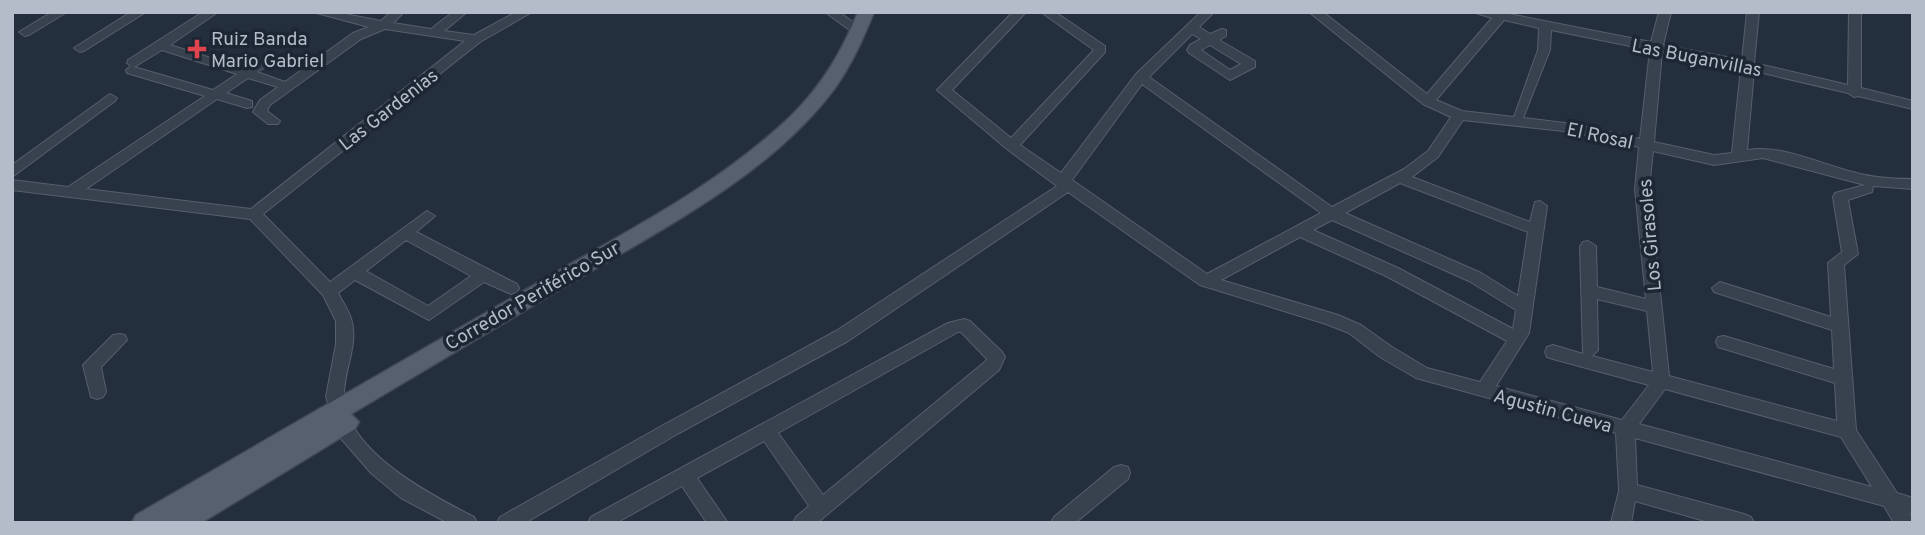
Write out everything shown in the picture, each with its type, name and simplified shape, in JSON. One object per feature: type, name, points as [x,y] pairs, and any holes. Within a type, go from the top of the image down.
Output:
[{"type":"main road","name":"Corredor Periférico Sur","points":[[145,523],[421,373],[707,202],[764,161],[838,89],[862,51],[880,12]]},
{"type":"main road","name":"Corredor Periférico Sur","points":[[177,523],[340,417],[702,195],[755,157],[829,86],[863,22]]},
{"type":"street","points":[[25,32],[61,12]]},
{"type":"street","points":[[80,48],[141,12]]},
{"type":"street","points":[[212,12],[133,66],[247,104]]},
{"type":"street","points":[[319,12],[476,39]]},
{"type":"street","points":[[272,121],[260,113],[265,103],[356,36],[384,25],[398,12]]},
{"type":"street","points":[[433,33],[461,12]]},
{"type":"street","name":"Las Gardenias","points":[[254,214],[476,39],[526,12]]},
{"type":"street","points":[[831,12],[863,22]]},
{"type":"street","name":"Agustin Cueva","points":[[1020,12],[944,90],[1065,185],[1206,281],[1332,318],[1355,329],[1385,352],[1422,373],[1913,506]]},
{"type":"street","points":[[1012,146],[1101,49],[1047,12]]},
{"type":"street","points":[[508,523],[673,428],[842,336],[1065,185],[1141,77],[1208,12]]},
{"type":"street","name":"El Rosal","points":[[1315,12],[1428,102],[1459,115],[1573,128],[1714,160],[1728,161],[1763,153],[1856,180],[1894,185],[1913,184]]},
{"type":"street","name":"Las Buganvillas","points":[[1479,12],[1500,17],[1519,17],[1545,27],[1747,65],[1854,93],[1913,105]]},
{"type":"street","name":"Los Girasoles","points":[[1662,378],[1642,189],[1656,49],[1665,12]]},
{"type":"street","points":[[1739,157],[1753,12]]},
{"type":"street","points":[[1854,93],[1855,12]]},
{"type":"street","points":[[1428,102],[1500,17]]},
{"type":"street","points":[[1519,115],[1544,50],[1545,27]]},
{"type":"street","points":[[1191,28],[1217,37]]},
{"type":"street","points":[[165,47],[279,84]]},
{"type":"street","points":[[71,192],[262,63]]},
{"type":"street","points":[[1141,77],[1331,213],[1475,277],[1525,308]]},
{"type":"street","points":[[12,172],[110,98]]},
{"type":"street","points":[[1206,281],[1399,177],[1433,154],[1459,115]]},
{"type":"street","points":[[1399,177],[1536,230]]},
{"type":"street","points":[[12,185],[254,214],[329,291],[344,321],[344,344],[335,397],[340,417],[378,467],[408,492],[467,523]]},
{"type":"street","points":[[1867,189],[1840,197],[1850,254],[1836,263],[1847,432],[1905,523]]},
{"type":"street","points":[[1483,391],[1518,339],[1540,206]]},
{"type":"street","points":[[329,291],[427,216]]},
{"type":"street","points":[[1298,230],[1392,272],[1518,339]]},
{"type":"street","points":[[405,233],[511,288]]},
{"type":"street","points":[[1588,246],[1590,350]]},
{"type":"street","points":[[354,272],[429,314],[483,275]]},
{"type":"street","points":[[1720,288],[1840,326]]},
{"type":"street","points":[[1589,291],[1655,307]]},
{"type":"street","points":[[597,523],[960,324],[996,357],[993,365],[803,523]]},
{"type":"street","points":[[97,392],[92,365],[119,340]]},
{"type":"street","points":[[1724,342],[1844,379]]},
{"type":"street","points":[[1553,352],[1662,378],[1847,432]]},
{"type":"street","points":[[1621,523],[1628,491],[1625,429],[1662,378]]},
{"type":"street","points":[[767,431],[821,508]]},
{"type":"street","points":[[1061,523],[1121,473]]},
{"type":"street","points":[[684,474],[718,523]]},
{"type":"street","points":[[1628,491],[1744,523]]},
{"type":"place","name":"Ruiz Banda Mario Gabriel","points":[[197,49]]}]
